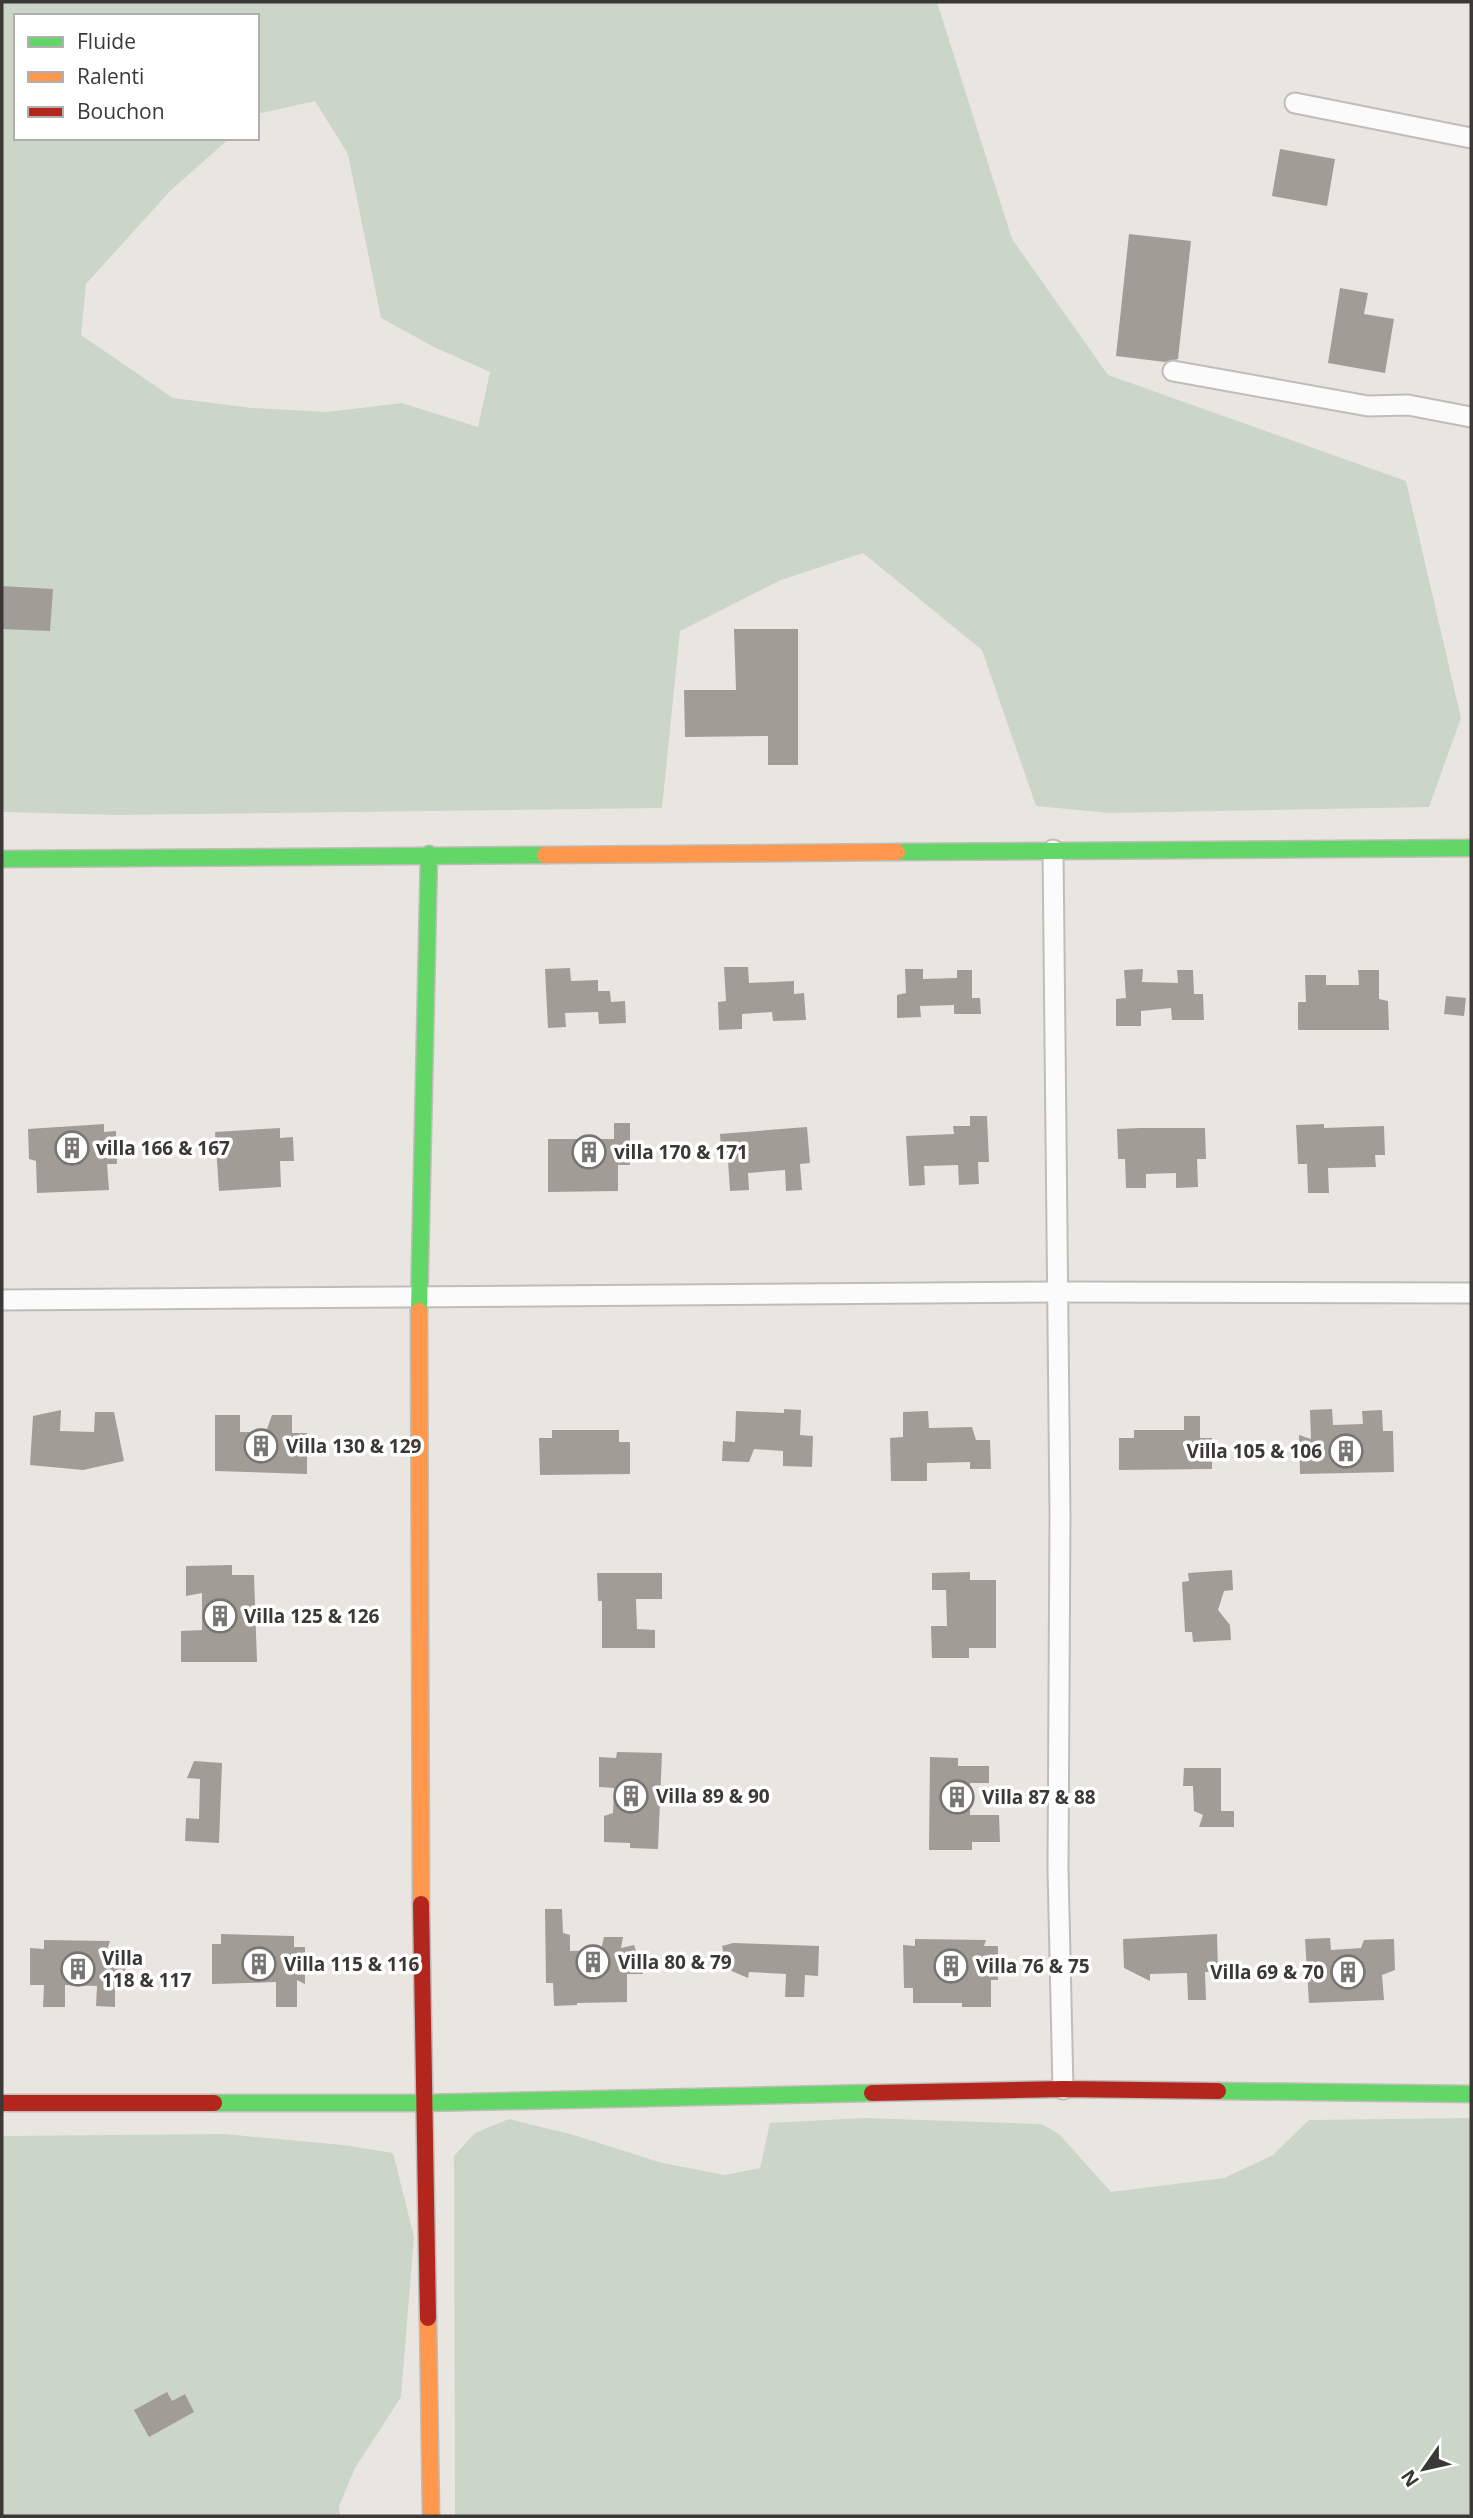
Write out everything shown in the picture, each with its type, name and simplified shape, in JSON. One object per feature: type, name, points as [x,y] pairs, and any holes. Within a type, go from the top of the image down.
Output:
[{"type":"street","points":[[1295,103],[1471,138]]},
{"type":"street","points":[[1173,371],[1368,406],[1408,405],[1471,416]]},
{"type":"street","points":[[2,859],[1471,848]]},
{"type":"street","points":[[1053,850],[1060,1515],[1058,1870],[1063,2089]]},
{"type":"street","points":[[429,854],[419,1297],[420,1872],[431,2516]]},
{"type":"street","points":[[2,1300],[1057,1292],[1471,1293]]},
{"type":"street","points":[[2,2103],[424,2103],[1063,2089],[1471,2094]]},
{"type":"green space","points":[[2,2],[937,2],[1012,239],[1108,375],[1406,481],[1461,718],[1429,807],[1109,813],[1036,806],[982,650],[863,553],[781,580],[680,631],[662,808],[118,815],[2,812]],"holes":[[[14,14],[259,14],[259,114],[315,101],[348,154],[381,318],[434,347],[490,372],[478,427],[402,403],[327,412],[252,408],[173,398],[81,335],[86,284],[170,191],[228,140],[14,140]]]},
{"type":"green space","points":[[864,2118],[1041,2124],[1059,2134],[1111,2192],[1224,2178],[1273,2155],[1309,2120],[1471,2118],[1471,2516],[455,2516],[454,2156],[475,2133],[509,2119],[574,2135],[662,2163],[725,2175],[760,2168],[770,2123]]},
{"type":"green space","points":[[225,2134],[343,2145],[393,2153],[414,2237],[401,2397],[355,2468],[339,2506],[340,2516],[2,2516],[2,2136]]},
{"type":"building","points":[[1280,149],[1335,159],[1327,206],[1272,196]]},
{"type":"building","points":[[1129,234],[1191,241],[1178,359],[1165,362],[1116,356]]},
{"type":"building","points":[[1340,288],[1368,293],[1364,314],[1394,319],[1385,373],[1328,363]]},
{"type":"building","points":[[2,586],[53,589],[50,631],[2,629]]},
{"type":"building","points":[[734,629],[798,629],[798,765],[768,765],[768,736],[685,737],[684,690],[736,690]]},
{"type":"building","points":[[724,967],[748,967],[749,983],[794,981],[794,994],[804,993],[806,1020],[773,1021],[772,1012],[742,1014],[742,1029],[719,1030],[718,1002],[726,1001]]},
{"type":"building","points":[[570,968],[571,981],[598,980],[598,991],[610,991],[611,1002],[625,1001],[626,1023],[599,1024],[598,1012],[565,1013],[566,1027],[548,1028],[545,969]]},
{"type":"building","points":[[905,969],[923,969],[923,979],[957,978],[957,970],[972,970],[972,998],[980,998],[981,1014],[954,1014],[954,1005],[920,1006],[921,1017],[897,1018],[897,995],[906,993]]},
{"type":"building","points":[[1143,969],[1142,982],[1178,983],[1177,970],[1193,970],[1194,994],[1203,994],[1204,1020],[1172,1020],[1171,1008],[1141,1011],[1141,1026],[1116,1026],[1116,999],[1126,998],[1124,970]]},
{"type":"building","points":[[1358,970],[1379,970],[1379,999],[1388,1001],[1389,1030],[1298,1030],[1298,1002],[1306,1002],[1305,975],[1326,975],[1326,985],[1359,985]]},
{"type":"building","points":[[1446,996],[1466,998],[1464,1016],[1444,1014]]},
{"type":"building","points":[[970,1116],[987,1116],[989,1162],[978,1162],[979,1184],[959,1185],[958,1165],[924,1166],[925,1185],[909,1186],[906,1136],[954,1134],[953,1126],[970,1126]]},
{"type":"building","name":"villa 170 & 171","points":[[614,1123],[630,1123],[630,1165],[618,1165],[618,1191],[548,1192],[548,1139],[614,1139]]},
{"type":"building","name":"villa 166 & 167","points":[[104,1124],[104,1132],[116,1131],[117,1164],[107,1164],[109,1190],[37,1193],[36,1161],[29,1159],[28,1129]]},
{"type":"building","points":[[1324,1124],[1324,1128],[1384,1126],[1385,1155],[1375,1155],[1376,1167],[1328,1168],[1329,1193],[1308,1193],[1307,1164],[1298,1164],[1296,1125]]},
{"type":"building","points":[[807,1127],[810,1163],[800,1164],[802,1190],[786,1191],[785,1170],[748,1173],[749,1190],[730,1191],[728,1161],[722,1161],[720,1134]]},
{"type":"building","points":[[280,1128],[280,1138],[293,1137],[294,1161],[280,1161],[281,1187],[219,1191],[215,1132]]},
{"type":"building","points":[[1205,1128],[1206,1159],[1197,1159],[1198,1187],[1176,1188],[1176,1173],[1146,1174],[1146,1188],[1126,1188],[1125,1159],[1118,1159],[1117,1129]]},
{"type":"building","points":[[784,1409],[801,1410],[800,1435],[813,1436],[812,1467],[783,1466],[783,1451],[754,1449],[749,1462],[722,1461],[723,1441],[735,1442],[736,1411],[784,1413]]},
{"type":"building","name":"Villa 105 & 106","points":[[1332,1409],[1333,1425],[1363,1424],[1362,1411],[1382,1410],[1383,1431],[1393,1431],[1394,1472],[1300,1474],[1299,1435],[1311,1439],[1310,1410]]},
{"type":"building","points":[[61,1410],[60,1431],[94,1432],[95,1412],[114,1412],[124,1461],[83,1470],[30,1465],[33,1416]]},
{"type":"building","points":[[928,1411],[929,1428],[972,1427],[976,1440],[990,1440],[991,1469],[970,1469],[970,1462],[927,1463],[927,1481],[891,1481],[890,1438],[903,1437],[903,1412]]},
{"type":"building","name":"Villa 130 & 129","points":[[215,1415],[240,1415],[240,1432],[266,1432],[272,1415],[292,1415],[292,1433],[307,1433],[307,1474],[215,1471]]},
{"type":"building","points":[[1184,1416],[1200,1416],[1200,1438],[1212,1438],[1212,1469],[1119,1470],[1119,1438],[1134,1438],[1134,1430],[1184,1430]]},
{"type":"building","points":[[552,1430],[619,1430],[619,1442],[630,1442],[630,1474],[540,1475],[539,1438],[552,1438]]},
{"type":"building","name":"Villa 125 & 126","points":[[232,1565],[232,1575],[254,1575],[257,1662],[181,1662],[181,1631],[202,1630],[202,1593],[186,1596],[186,1566]]},
{"type":"building","points":[[1232,1570],[1233,1590],[1224,1591],[1218,1610],[1230,1625],[1231,1640],[1193,1642],[1192,1632],[1185,1632],[1182,1582],[1189,1581],[1188,1573]]},
{"type":"building","points":[[970,1572],[970,1580],[996,1580],[996,1648],[969,1648],[969,1658],[932,1658],[931,1626],[947,1626],[946,1590],[932,1590],[932,1573]]},
{"type":"building","points":[[597,1573],[662,1573],[662,1599],[636,1599],[637,1629],[655,1630],[655,1648],[602,1648],[602,1601],[598,1601]]},
{"type":"building","name":"Villa 89 & 90","points":[[617,1752],[662,1753],[658,1849],[630,1848],[630,1843],[604,1842],[604,1816],[613,1813],[614,1788],[599,1787],[599,1757],[616,1758]]},
{"type":"building","name":"Villa 87 & 88","points":[[930,1757],[958,1758],[958,1766],[989,1766],[989,1783],[970,1783],[970,1815],[999,1815],[1000,1842],[972,1842],[972,1850],[929,1850]]},
{"type":"building","points":[[194,1761],[222,1763],[219,1843],[185,1841],[186,1818],[199,1819],[200,1779],[187,1778]]},
{"type":"building","points":[[1184,1768],[1221,1768],[1221,1811],[1234,1811],[1234,1827],[1199,1827],[1203,1815],[1194,1811],[1193,1786],[1183,1786]]},
{"type":"building","name":"Villa 80 & 79","points":[[545,1909],[562,1909],[563,1933],[570,1935],[570,1951],[601,1950],[604,1937],[623,1937],[621,1948],[634,1945],[643,1974],[627,1974],[627,2002],[554,2006],[553,1983],[546,1983]]},
{"type":"building","name":"Villa 115 & 116","points":[[221,1934],[294,1936],[294,1947],[305,1947],[305,1984],[297,1980],[297,2007],[276,2007],[276,1982],[212,1984],[212,1944],[221,1944]]},
{"type":"building","points":[[1217,1934],[1218,1972],[1205,1972],[1206,2000],[1188,2000],[1187,1973],[1150,1974],[1150,1981],[1124,1968],[1123,1939]]},
{"type":"building","name":"Villa 69 & 70","points":[[1330,1938],[1331,1950],[1361,1948],[1364,1940],[1394,1939],[1395,1970],[1382,1975],[1384,2000],[1309,2003],[1305,1939]]},
{"type":"building","name":"Villa 76 & 75","points":[[915,1939],[986,1940],[984,1946],[998,1946],[998,1980],[991,1980],[991,2007],[962,2007],[962,2003],[913,2003],[913,1988],[904,1988],[903,1945],[915,1946]]},
{"type":"building","name":"Villa 118 & 117","points":[[44,1940],[110,1941],[107,1950],[126,1950],[125,1980],[115,1980],[115,2007],[96,2006],[97,1986],[65,1985],[65,2007],[43,2007],[44,1985],[30,1985],[30,1948],[44,1949]]},
{"type":"building","points":[[733,1943],[819,1946],[818,1976],[805,1975],[804,1997],[785,1997],[786,1974],[749,1972],[748,1978],[727,1969],[722,1946]]},
{"type":"building","points":[[167,2392],[172,2401],[185,2394],[194,2412],[149,2437],[134,2410]]},
{"type":"traffic: fast","points":[[897,852],[1471,848]]},
{"type":"traffic: fast","points":[[419,1311],[429,854]]},
{"type":"traffic: fast","points":[[2,859],[545,855]]},
{"type":"traffic: fast","points":[[1218,2091],[1471,2094]]},
{"type":"traffic: fast","points":[[214,2103],[424,2103],[872,2093]]},
{"type":"traffic: slow","points":[[545,855],[897,852]]},
{"type":"traffic: slow","points":[[419,1311],[421,1904]]},
{"type":"traffic: slow","points":[[428,2318],[431,2516]]},
{"type":"traffic: jam","points":[[421,1904],[428,2318]]},
{"type":"traffic: jam","points":[[872,2093],[1063,2089],[1218,2091]]},
{"type":"traffic: jam","points":[[2,2103],[214,2103]]},
{"type":"place","name":"villa 166 & 167","points":[[72,1148]]},
{"type":"place","name":"villa 170 & 171","points":[[589,1152]]},
{"type":"place","name":"Villa 130 & 129","points":[[261,1446]]},
{"type":"place","name":"Villa 105 & 106","points":[[1346,1451]]},
{"type":"place","name":"Villa 125 & 126","points":[[220,1616]]},
{"type":"place","name":"Villa 89 & 90","points":[[631,1796]]},
{"type":"place","name":"Villa 87 & 88","points":[[957,1797]]},
{"type":"place","name":"Villa 80 & 79","points":[[593,1962]]},
{"type":"place","name":"Villa 115 & 116","points":[[259,1964]]},
{"type":"place","name":"Villa 76 & 75","points":[[951,1966]]},
{"type":"place","name":"Villa 118 & 117","points":[[78,1969]]},
{"type":"place","name":"Villa 69 & 70","points":[[1348,1972]]}]
